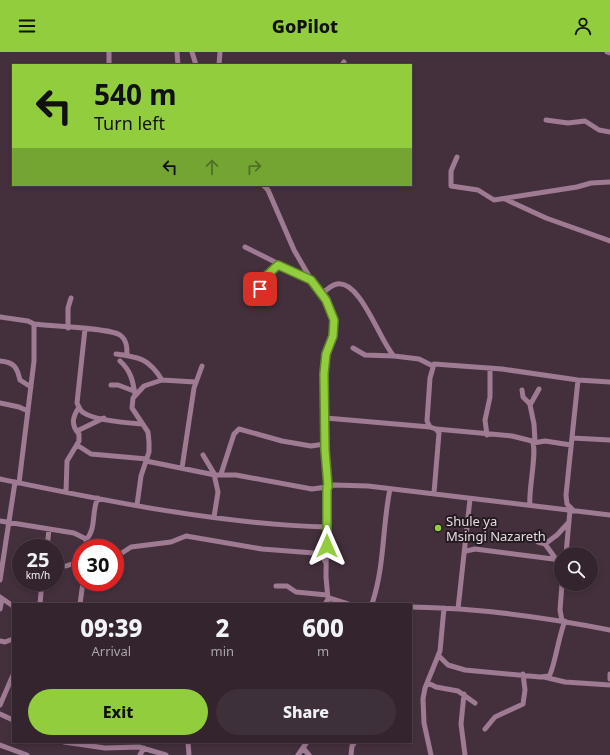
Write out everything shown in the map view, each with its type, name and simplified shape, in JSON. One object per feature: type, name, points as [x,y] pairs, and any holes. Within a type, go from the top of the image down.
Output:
[{"type":"street","points":[[109,52],[109,64]]},
{"type":"street","points":[[177,52],[178,64]]},
{"type":"street","points":[[192,52],[196,64]]},
{"type":"street","points":[[220,52],[220,64]]},
{"type":"street","points":[[546,120],[568,123],[585,120],[599,130],[610,132]]},
{"type":"street","points":[[457,157],[450,177],[452,187],[472,188],[494,200],[550,190],[577,187],[591,183],[610,182]]},
{"type":"street","points":[[264,186],[268,190],[294,250],[311,280],[330,307],[334,320],[333,336],[325,360],[325,444],[328,487],[327,599]]},
{"type":"street","points":[[505,199],[546,218],[610,241]]},
{"type":"street","points":[[245,247],[278,265],[311,280]]},
{"type":"street","points":[[265,293],[260,287],[261,281],[278,265]]},
{"type":"street","points":[[322,294],[337,284],[352,288],[373,319],[394,356]]},
{"type":"street","points":[[68,328],[68,308],[71,298]]},
{"type":"street","points":[[0,316],[28,321],[34,324],[104,330],[121,336],[126,343],[127,355]]},
{"type":"street","points":[[0,580],[28,411],[34,361],[34,324]]},
{"type":"street","points":[[85,329],[77,403],[79,407],[86,415],[142,424]]},
{"type":"street","points":[[353,348],[365,355],[419,359],[433,366],[440,363],[578,380],[610,382]]},
{"type":"street","points":[[116,354],[139,357],[148,362],[155,368],[162,380]]},
{"type":"street","points":[[0,361],[13,363],[18,369],[20,380],[31,387]]},
{"type":"street","points":[[120,361],[130,374],[134,393],[132,408],[149,436],[137,505]]},
{"type":"street","points":[[182,468],[195,382],[202,366]]},
{"type":"street","points":[[430,427],[427,421],[433,366]]},
{"type":"street","points":[[487,435],[485,420],[490,397],[490,368]]},
{"type":"street","points":[[134,393],[144,386],[162,380],[195,382]]},
{"type":"street","points":[[572,510],[566,502],[578,380]]},
{"type":"street","points":[[110,385],[118,385],[134,393]]},
{"type":"street","points":[[530,404],[540,389]]},
{"type":"street","points":[[522,390],[523,397],[530,404],[534,424],[535,449],[529,490],[530,505]]},
{"type":"street","points":[[0,403],[28,411]]},
{"type":"street","points":[[66,492],[66,462],[77,445],[80,436],[74,429],[73,421],[79,407]]},
{"type":"street","points":[[77,432],[104,418]]},
{"type":"street","points":[[326,418],[430,427],[435,429],[523,438],[534,442],[545,441],[571,445]]},
{"type":"street","points":[[221,474],[234,434],[239,429],[282,441],[311,446],[325,444]]},
{"type":"street","points":[[434,494],[440,436],[438,431],[435,429]]},
{"type":"street","points":[[572,438],[610,440]]},
{"type":"street","points":[[77,445],[91,454],[146,460],[214,474],[236,475],[312,489],[353,486],[390,489],[610,515]]},
{"type":"street","points":[[203,456],[214,474],[218,492],[214,517]]},
{"type":"street","points":[[0,479],[137,505],[274,526],[327,527]]},
{"type":"street","points":[[372,603],[382,564],[385,521],[390,489]]},
{"type":"street","points":[[89,539],[92,530],[95,504],[98,498]]},
{"type":"street","points":[[458,609],[473,499]]},
{"type":"street","points":[[567,547],[569,522],[572,510]]},
{"type":"street","points":[[0,521],[74,532],[83,536],[84,539]]},
{"type":"street","points":[[545,544],[557,535],[569,522]]},
{"type":"street","points":[[48,539],[49,529]]},
{"type":"street","points":[[124,552],[131,547],[166,542],[186,536],[262,549],[314,553],[322,556],[327,564]]},
{"type":"street","points":[[538,542],[545,544],[554,554]]},
{"type":"street","points":[[466,545],[473,549]]},
{"type":"street","points":[[466,551],[473,549],[554,559]]},
{"type":"street","points":[[66,566],[72,564]]},
{"type":"street","points":[[276,586],[287,586],[296,592],[327,599],[335,599],[345,603]]},
{"type":"street","points":[[40,603],[41,591]]},
{"type":"street","points":[[80,603],[82,591]]},
{"type":"street","points":[[439,656],[448,665],[465,670],[549,676],[564,621],[560,610],[561,591]]},
{"type":"street","points":[[0,609],[1,598],[12,605]]},
{"type":"street","points":[[412,607],[458,609],[564,621],[610,630]]},
{"type":"street","points":[[431,755],[424,723],[423,699],[439,656],[444,608]]},
{"type":"street","points":[[0,641],[5,642],[12,639]]},
{"type":"street","points":[[485,730],[494,717],[523,704],[525,684],[523,674]]},
{"type":"street","points":[[610,674],[610,679]]},
{"type":"street","points":[[525,684],[541,676],[565,682],[610,685]]},
{"type":"street","points":[[0,705],[12,678]]},
{"type":"street","points":[[428,683],[436,687],[452,689],[464,694],[475,703]]},
{"type":"street","points":[[464,694],[461,724],[465,755]]},
{"type":"street","points":[[0,714],[12,720]]},
{"type":"street","points":[[71,743],[105,748],[146,748],[166,755]]},
{"type":"street","points":[[140,755],[146,748],[147,743]]},
{"type":"street","points":[[188,743],[189,755]]},
{"type":"street","points":[[298,755],[306,743]]},
{"type":"street","points":[[351,755],[352,746],[354,743]]},
{"type":"street","points":[[0,744],[27,755]]},
{"type":"street","points":[[302,748],[309,755]]},
{"type":"place","name":"Shule ya Msingi Nazareth","points":[[438,528]]},
{"type":"route","points":[[260,289],[261,281],[278,265],[311,280],[326,300],[334,320],[333,336],[326,354],[324,374],[326,423],[325,450],[326,478],[328,487],[326,510],[327,546]]}]
